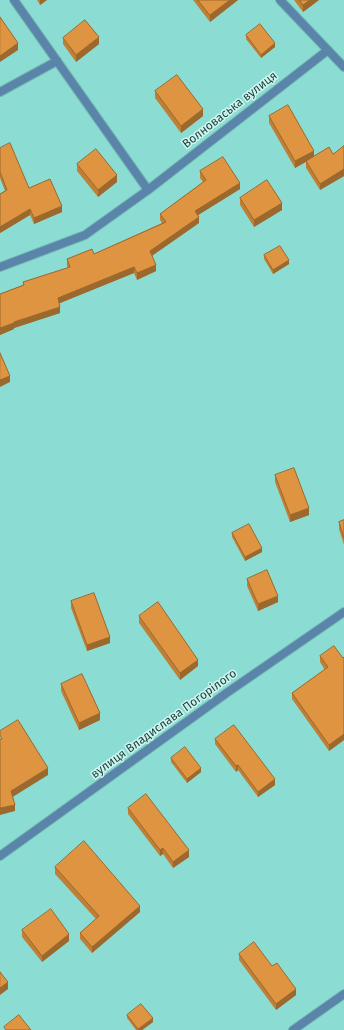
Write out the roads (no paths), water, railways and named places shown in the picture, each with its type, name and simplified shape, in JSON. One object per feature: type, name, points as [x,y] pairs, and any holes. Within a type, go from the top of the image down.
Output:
[{"type":"street","points":[[14,0],[148,190]]},
{"type":"street","points":[[280,0],[344,67]]},
{"type":"street","name":"Волноваська вулиця","points":[[0,267],[85,235],[148,190],[328,50]]},
{"type":"street","points":[[0,92],[57,61]]},
{"type":"street","name":"вулиця Владислава Погорілого","points":[[0,856],[222,697],[344,612]]},
{"type":"street","points":[[293,1030],[344,994]]}]
